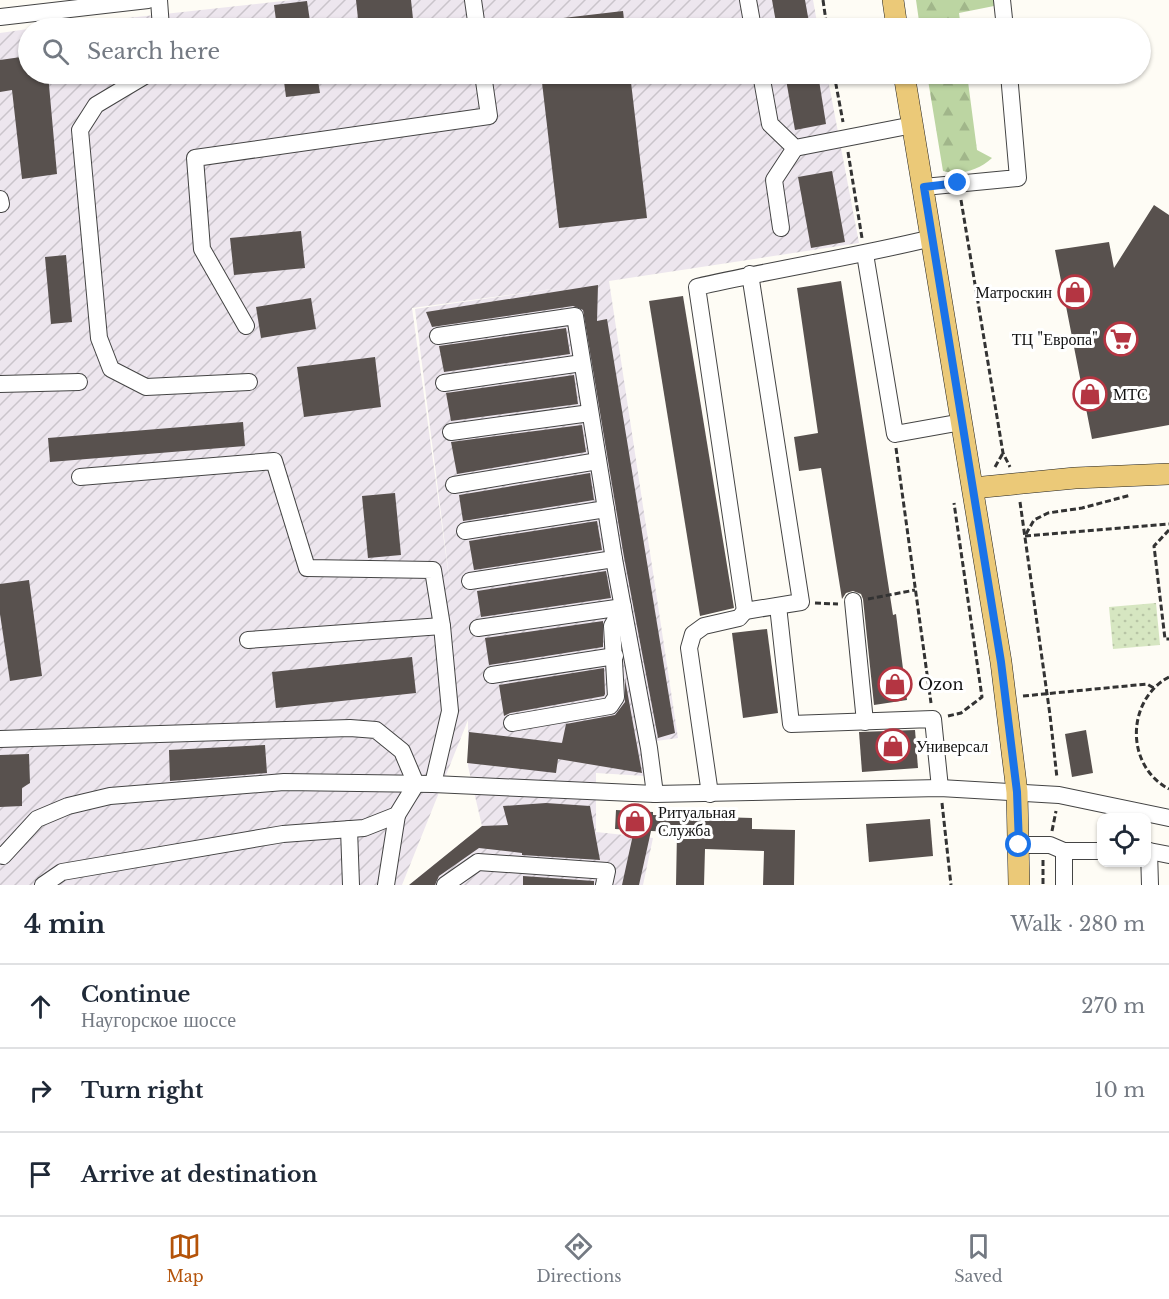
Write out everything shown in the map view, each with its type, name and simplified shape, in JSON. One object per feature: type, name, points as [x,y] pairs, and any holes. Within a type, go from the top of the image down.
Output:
[{"type":"main road","points":[[893,0],[896,18]]},
{"type":"main road","points":[[906,84],[962,422],[963,491],[1006,699],[1017,792],[1019,885]]},
{"type":"main road","points":[[963,491],[1075,478],[1169,474]]},
{"type":"street","points":[[0,17],[148,0]]},
{"type":"street","points":[[159,0],[160,18]]},
{"type":"street","points":[[473,0],[476,18]]},
{"type":"street","points":[[748,0],[751,18]]},
{"type":"street","points":[[1002,0],[1004,18]]},
{"type":"street","points":[[131,84],[96,105],[80,130],[99,338],[111,369],[146,387],[249,382]]},
{"type":"street","points":[[246,326],[202,249],[195,158],[489,116],[484,84]]},
{"type":"street","points":[[763,84],[770,124],[795,148]]},
{"type":"street","points":[[924,187],[1018,178],[1010,84]]},
{"type":"street","points":[[781,228],[774,180],[795,148],[913,125]]},
{"type":"street","points":[[745,611],[697,286],[750,274],[865,254],[932,238]]},
{"type":"street","points":[[865,254],[894,434],[962,422]]},
{"type":"street","points":[[710,794],[688,648],[693,634],[704,626],[739,618],[745,611],[801,602],[750,274]]},
{"type":"street","points":[[438,336],[575,316],[655,794]]},
{"type":"street","points":[[444,383],[582,363]]},
{"type":"street","points":[[0,384],[79,382]]},
{"type":"street","points":[[451,432],[590,413]]},
{"type":"street","points":[[80,477],[274,461],[307,568],[433,570],[442,626],[450,711],[433,784]]},
{"type":"street","points":[[454,485],[598,461]]},
{"type":"street","points":[[465,531],[606,509]]},
{"type":"street","points":[[470,581],[614,559]]},
{"type":"street","points":[[852,601],[865,722]]},
{"type":"street","points":[[778,606],[791,724],[933,718],[940,788]]},
{"type":"street","points":[[478,628],[623,607]]},
{"type":"street","points":[[512,723],[610,706],[616,697],[612,626],[623,607]]},
{"type":"street","points":[[248,640],[442,626]]},
{"type":"street","points":[[492,675],[615,657]]},
{"type":"street","points":[[0,739],[350,728],[376,730],[402,752],[416,784]]},
{"type":"street","points":[[1,858],[37,819],[68,806],[110,796],[284,782],[433,784],[655,794],[940,788],[1059,795],[1169,818]]},
{"type":"street","points":[[386,885],[397,815],[416,784]]},
{"type":"street","points":[[43,885],[62,872],[283,834],[364,828],[397,815]]},
{"type":"street","points":[[349,830],[351,885]]},
{"type":"street","points":[[1019,845],[1097,851]]},
{"type":"street","points":[[1057,848],[1065,885]]},
{"type":"street","points":[[1151,852],[1169,855]]},
{"type":"street","points":[[445,885],[478,862],[607,871],[604,885]]},
{"type":"street","points":[[1148,867],[1149,885]]},
{"type":"path","points":[[823,0],[826,18]]},
{"type":"path","points":[[836,84],[865,254]]},
{"type":"path","points":[[958,183],[1003,453],[1017,483],[1047,693],[1059,795],[1057,848],[1043,860],[1043,885]]},
{"type":"path","points":[[894,434],[933,718],[961,713],[982,697],[963,491]]},
{"type":"path","points":[[1025,536],[1034,520],[1048,513],[1082,508],[1133,495]]},
{"type":"path","points":[[1025,536],[1169,524]]},
{"type":"path","points":[[1169,530],[1154,546],[1165,639],[1169,639]]},
{"type":"path","points":[[1169,677],[1154,687],[1140,708],[1135,732],[1146,769],[1169,789]]},
{"type":"path","points":[[1006,699],[1146,684],[1154,687]]},
{"type":"path","points":[[940,788],[951,885]]},
{"type":"shaded area","points":[[292,0],[813,0],[816,18],[127,18]]},
{"type":"shaded area","points":[[18,30],[18,84],[829,84],[859,243],[609,281],[678,738],[642,743],[646,776],[596,773],[596,832],[653,838],[643,885],[409,885],[482,826],[468,766],[468,720],[402,885],[0,885],[0,33]],"holes":[[[567,287],[415,309],[451,592],[412,308]]]},
{"type":"green space","points":[[916,0],[994,0],[994,6],[959,13],[960,18],[919,18]]},
{"type":"green space","points":[[929,84],[968,84],[977,150],[992,158],[969,171],[956,173],[943,171]]},
{"type":"green space","points":[[1156,603],[1160,645],[1113,649],[1109,607]]},
{"type":"building","points":[[356,0],[411,0],[413,18],[358,18]]},
{"type":"building","points":[[772,0],[805,0],[808,18],[775,18]]},
{"type":"building","points":[[307,1],[310,18],[276,18],[274,5]]},
{"type":"building","points":[[623,11],[624,18],[563,18]]},
{"type":"building","points":[[18,57],[18,84],[49,84],[57,174],[22,179],[12,90],[0,92],[0,60]]},
{"type":"building","points":[[284,84],[319,84],[320,93],[286,97]]},
{"type":"building","points":[[542,84],[631,84],[647,218],[559,228]]},
{"type":"building","points":[[787,84],[820,84],[826,124],[795,130]]},
{"type":"building","points":[[832,171],[845,242],[811,248],[798,177]]},
{"type":"building","name":"ТЦ \"Европа\"","points":[[1154,205],[1169,215],[1169,425],[1092,439],[1055,250],[1109,242],[1114,268]]},
{"type":"building","points":[[301,231],[305,268],[234,275],[230,238]]},
{"type":"building","points":[[66,255],[72,322],[51,324],[45,257]]},
{"type":"building","points":[[841,281],[893,615],[896,614],[907,700],[874,705],[863,599],[861,594],[853,591],[846,593],[842,599],[821,468],[799,471],[794,437],[818,433],[797,288]]},
{"type":"building","points":[[598,285],[597,321],[607,319],[675,733],[658,738],[624,557],[583,310],[573,306],[432,327],[426,312]]},
{"type":"building","points":[[683,296],[734,608],[700,616],[649,301]]},
{"type":"building","points":[[311,298],[316,329],[261,338],[256,307]]},
{"type":"building","points":[[566,328],[570,354],[444,372],[439,346]]},
{"type":"building","points":[[375,357],[381,407],[304,417],[297,367]]},
{"type":"building","points":[[574,375],[578,404],[451,421],[446,393]]},
{"type":"building","points":[[243,422],[245,446],[50,462],[48,438]]},
{"type":"building","points":[[582,425],[586,452],[457,474],[451,442]]},
{"type":"building","points":[[590,473],[594,500],[463,521],[459,495]]},
{"type":"building","points":[[395,493],[401,555],[368,558],[362,496]]},
{"type":"building","points":[[597,521],[602,550],[474,570],[469,541]]},
{"type":"building","points":[[606,571],[611,598],[481,617],[477,591]]},
{"type":"building","points":[[29,580],[42,676],[10,681],[0,614],[0,584]]},
{"type":"building","points":[[603,621],[603,647],[489,665],[485,638]]},
{"type":"building","points":[[767,629],[778,713],[743,718],[732,633]]},
{"type":"building","points":[[412,657],[416,693],[276,708],[272,672]]},
{"type":"building","points":[[604,668],[604,696],[504,716],[499,685]]},
{"type":"building","points":[[625,679],[642,773],[558,759],[556,773],[467,763],[469,732],[562,743],[566,724],[615,715],[625,702]]},
{"type":"building","points":[[915,730],[918,768],[862,772],[859,732]]},
{"type":"building","points":[[1086,730],[1093,773],[1072,777],[1065,734]]},
{"type":"building","points":[[265,745],[267,773],[170,781],[169,750]]},
{"type":"building","points":[[29,754],[30,783],[22,788],[22,806],[0,807],[0,755]]},
{"type":"building","points":[[546,803],[590,806],[600,860],[522,855],[522,853],[479,848],[439,876],[435,885],[409,885],[482,826],[508,825],[503,806]]},
{"type":"building","points":[[616,810],[653,812],[653,815],[752,818],[752,829],[795,830],[794,885],[763,885],[764,851],[705,849],[704,885],[676,885],[677,832],[651,831],[639,885],[622,885],[634,830],[615,829]]},
{"type":"building","points":[[930,819],[933,856],[869,862],[866,824]]},
{"type":"building","points":[[523,876],[594,881],[594,885],[523,885]]},
{"type":"place","name":"Матроскин","points":[[1075,292]]},
{"type":"place","name":"ТЦ \"Европа\"","points":[[1121,339]]},
{"type":"place","name":"МТС","points":[[1090,394]]},
{"type":"place","name":"Ozon","points":[[895,684]]},
{"type":"place","name":"Универсал","points":[[893,746]]},
{"type":"place","name":"Ритуальная Служба","points":[[635,821]]},
{"type":"route","points":[[958,183],[924,187],[1001,662],[1017,792],[1019,845]]}]
